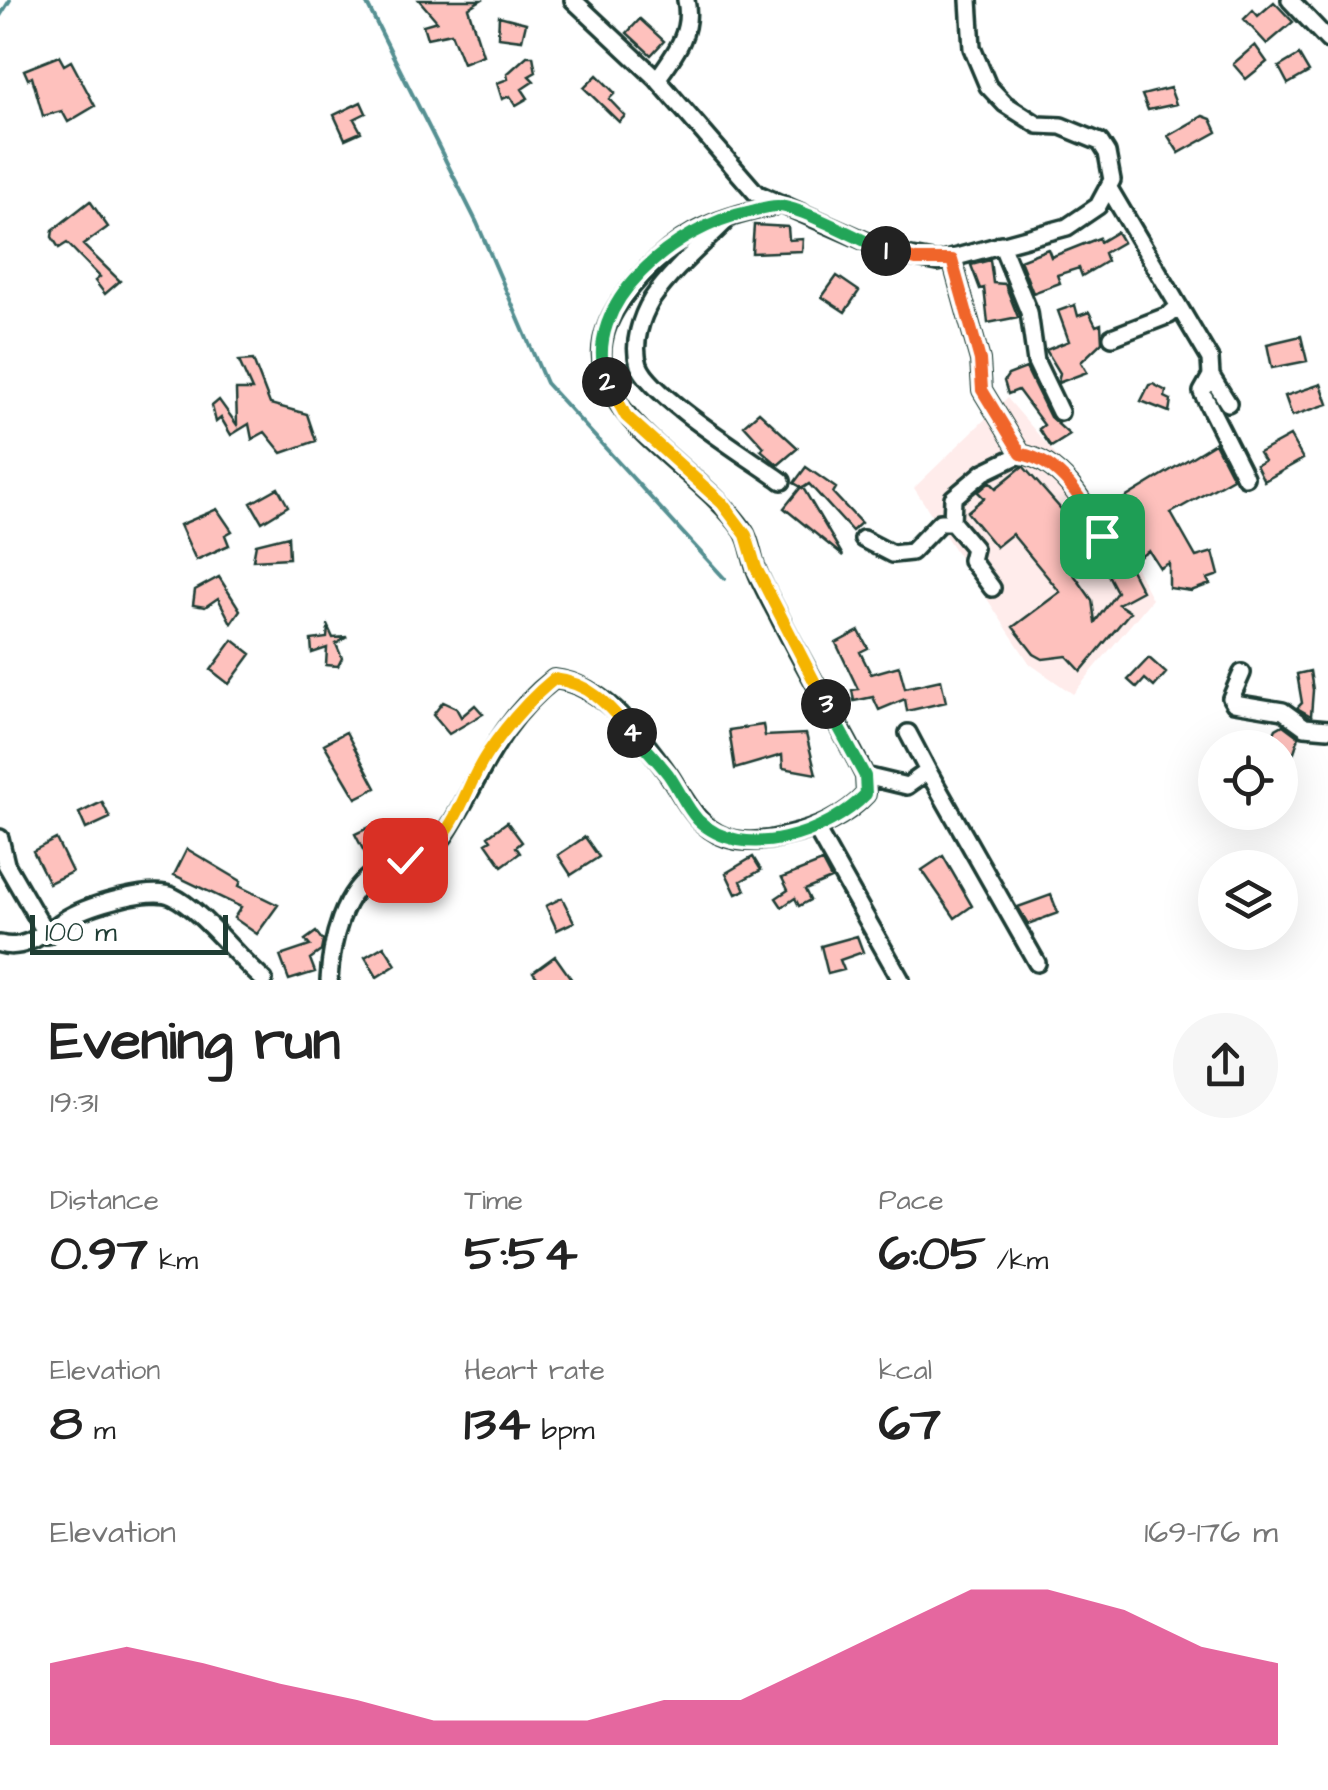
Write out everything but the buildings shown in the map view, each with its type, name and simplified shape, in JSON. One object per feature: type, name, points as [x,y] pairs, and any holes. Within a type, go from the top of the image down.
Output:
[{"type":"street","points":[[573,0],[657,80],[756,193],[778,206],[895,254],[916,260],[952,260],[1084,219],[1110,190]]},
{"type":"street","points":[[657,80],[683,40],[689,20],[686,0]]},
{"type":"street","points":[[969,0],[972,48],[988,86],[1005,104],[1038,126],[1062,126],[1100,142],[1107,152],[1110,190],[1210,359],[1212,376],[1228,403]]},
{"type":"street","points":[[1290,0],[1328,40]]},
{"type":"street","points":[[329,980],[336,933],[347,905],[375,872],[432,850],[485,757],[526,702],[554,679],[574,681],[601,696],[666,772],[698,820],[725,838],[765,841],[816,830],[853,808],[866,794],[865,776],[789,638],[756,568],[746,535],[722,503],[626,416],[603,371],[602,333],[623,297],[669,246],[692,231],[733,215],[778,206]]},
{"type":"street","points":[[733,215],[650,302],[641,322],[638,364],[647,380],[666,396],[782,481]]},
{"type":"street","points":[[1001,244],[1029,312],[1036,362],[1060,412]]},
{"type":"street","points":[[952,260],[980,360],[982,390],[1021,454]]},
{"type":"street","points":[[1112,338],[1169,316],[1177,308]]},
{"type":"street","points":[[1212,376],[1202,392],[1246,476]]},
{"type":"street","points":[[992,588],[971,560],[974,548],[952,522],[953,498],[984,472],[1021,454],[1036,456],[1061,476],[1086,504],[1102,536]]},
{"type":"street","points":[[863,538],[892,554],[910,552],[940,522],[952,522]]},
{"type":"street","points":[[1242,673],[1231,698],[1234,703],[1283,711],[1305,727],[1328,729]]},
{"type":"street","points":[[908,734],[1037,963]]},
{"type":"street","points":[[865,776],[907,786],[928,771]]},
{"type":"street","points":[[816,830],[901,980]]},
{"type":"street","points":[[0,838],[6,864],[46,935]]},
{"type":"street","points":[[0,944],[10,947],[46,935],[71,916],[154,889],[176,897],[264,980]]},
{"type":"shaded area","points":[[1007,398],[1109,517],[1152,599],[1073,694],[1030,664],[914,488]]},
{"type":"waterway","points":[[0,16],[10,0]]},
{"type":"waterway","points":[[365,0],[477,223],[546,383],[725,579]]},
{"type":"route","points":[[405,860],[432,850],[444,836],[485,757],[526,702],[554,679],[574,681],[601,696],[666,772],[698,820],[725,838],[765,841],[816,830],[853,808],[866,794],[865,776],[856,756],[798,655],[756,568],[746,535],[722,503],[626,416],[603,371],[600,350],[609,315],[645,270],[669,246],[692,231],[733,215],[778,206],[895,254],[916,260],[952,260],[980,360],[982,390],[1021,454],[1036,456],[1061,476],[1086,504],[1102,536]]}]
